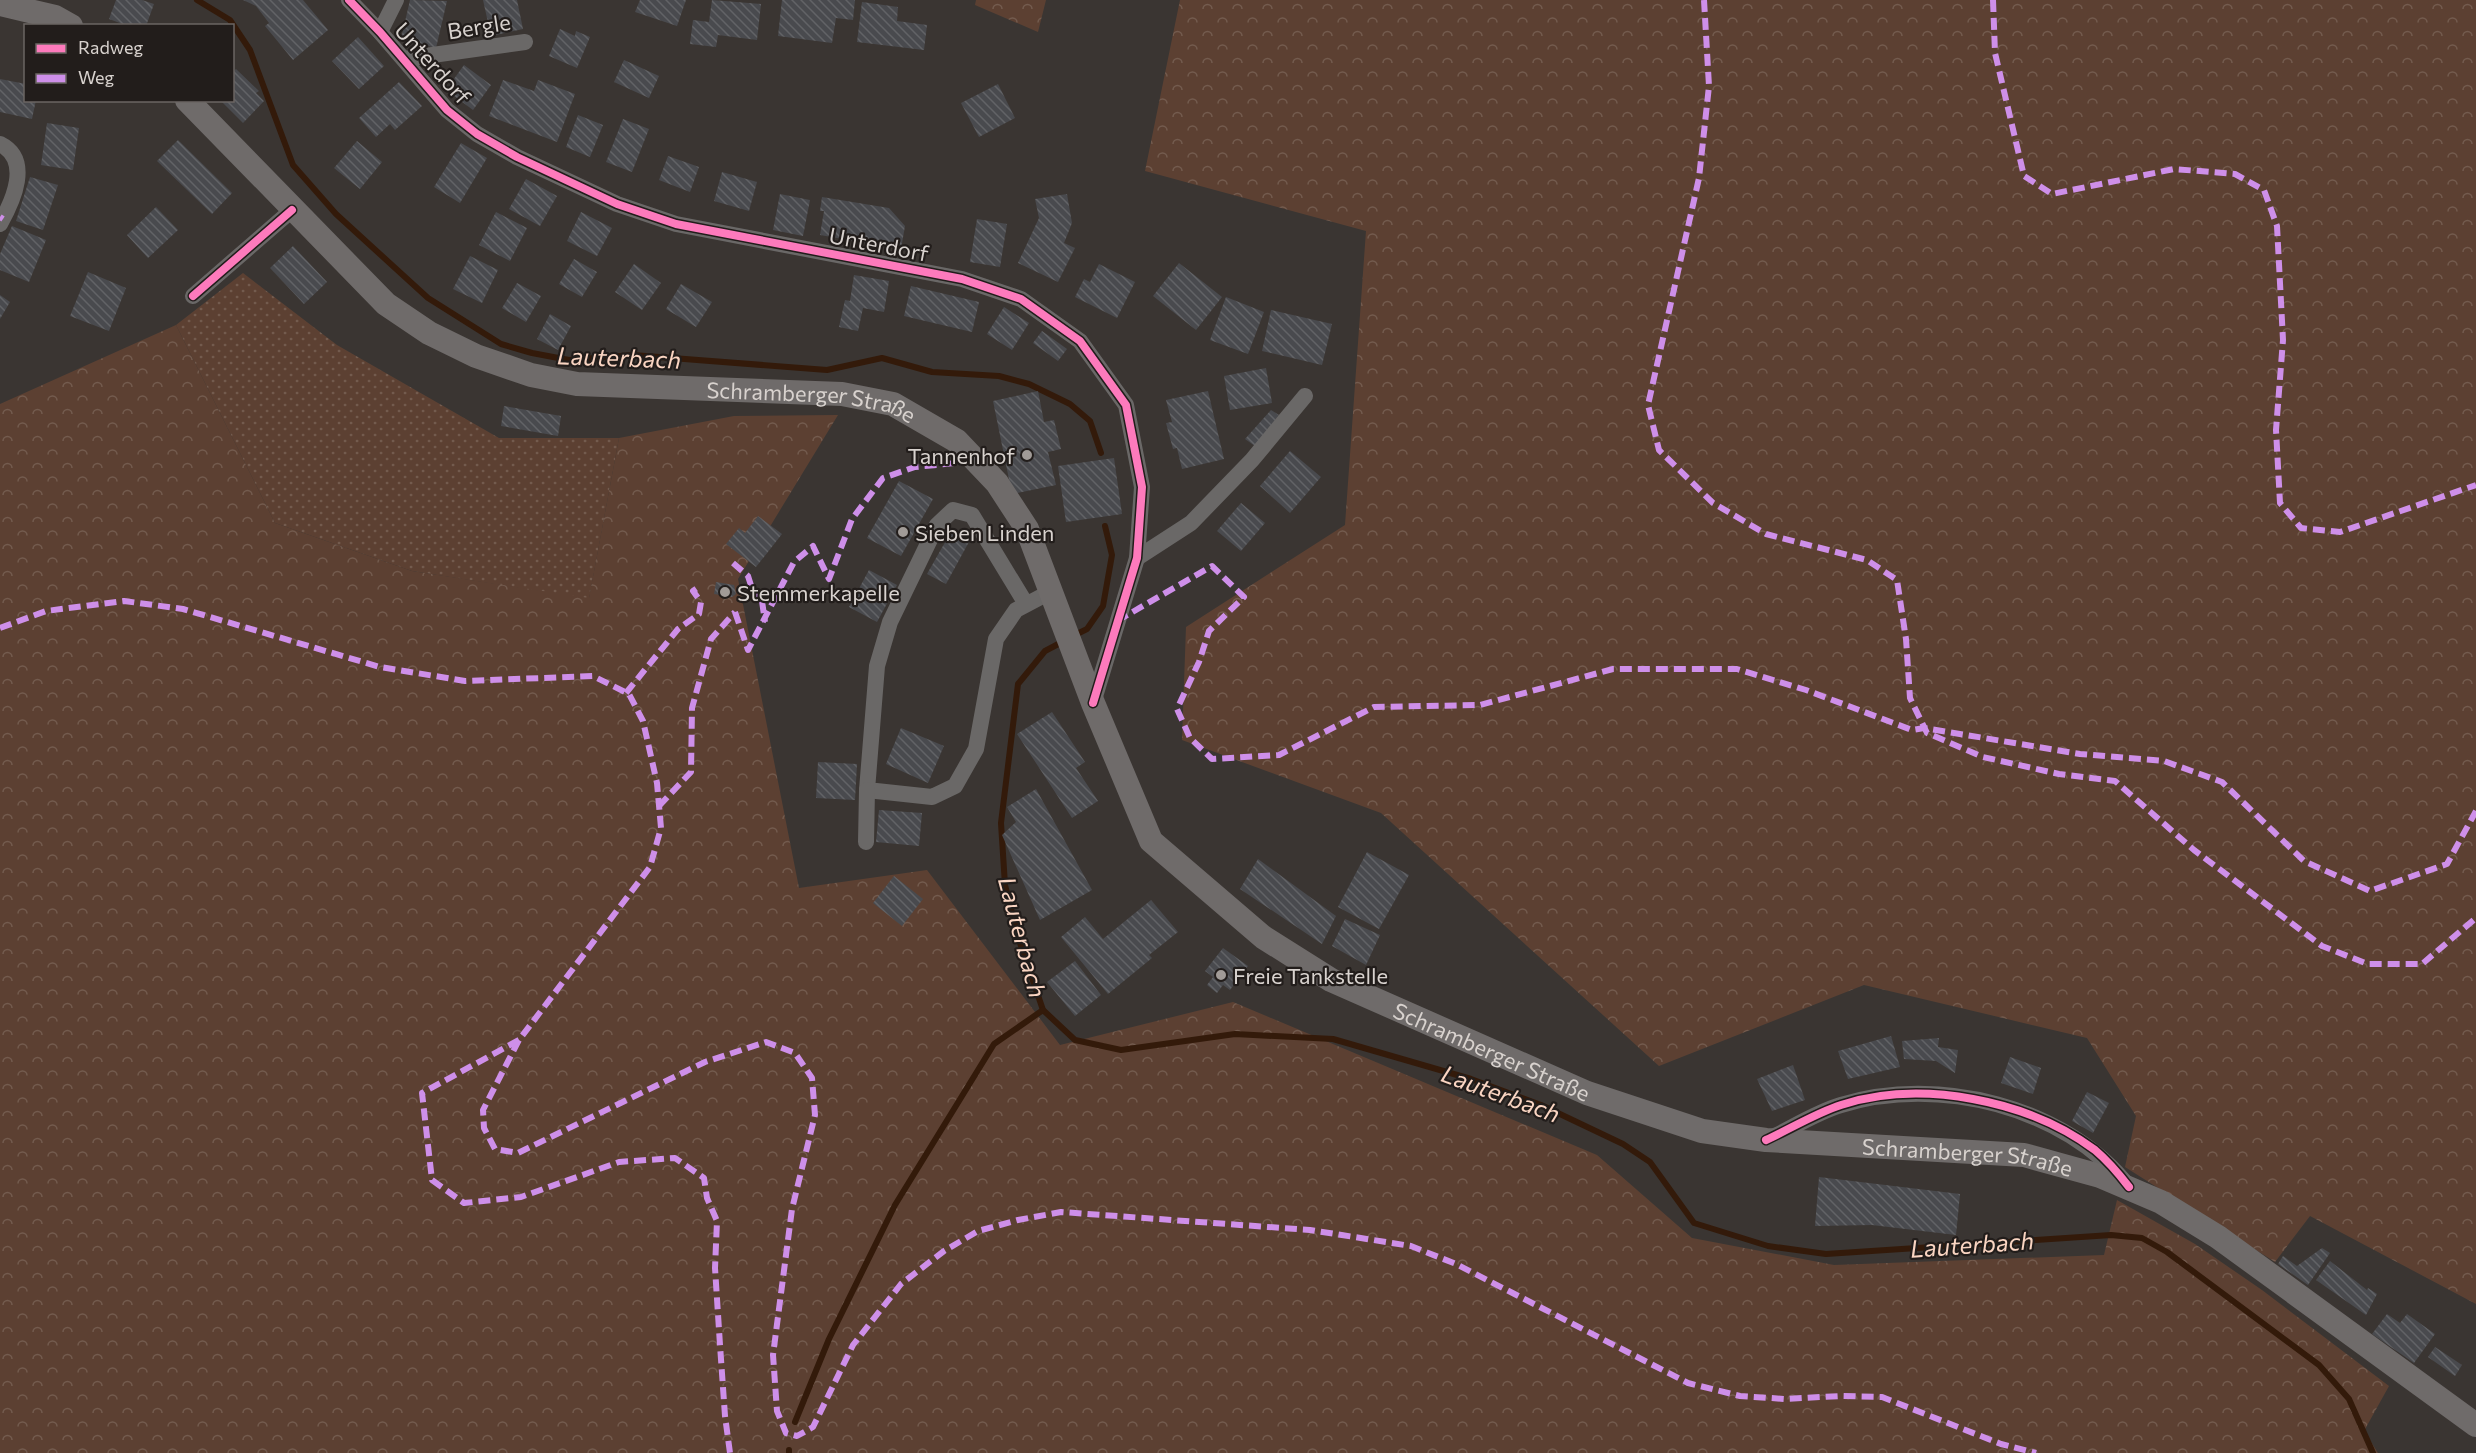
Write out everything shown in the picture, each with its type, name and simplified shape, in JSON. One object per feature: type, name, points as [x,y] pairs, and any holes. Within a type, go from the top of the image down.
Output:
[{"type":"main road","points":[[0,4],[55,17],[67,24]]},
{"type":"main road","name":"Schramberger Straße","points":[[189,102],[386,304],[448,342],[476,356],[531,375],[577,384],[842,394],[893,404],[957,441],[997,483],[1027,529],[1063,618],[1093,703],[1151,841],[1226,908],[1295,960],[1373,1000],[1587,1093],[1702,1131],[1766,1140],[2024,1155],[2065,1164],[2129,1187],[2161,1202],[2218,1238],[2476,1425]]},
{"type":"street","name":"Unterdorf","points":[[349,0],[380,32],[447,110],[477,134],[517,157],[638,213],[676,224],[951,276],[1021,299],[1080,341],[1126,405],[1142,487],[1137,558],[1093,703]]},
{"type":"street","points":[[380,32],[396,0]]},
{"type":"street","name":"Bergle","points":[[404,59],[469,52],[525,42]]},
{"type":"street","points":[[0,144],[9,148],[17,162],[18,178],[9,208],[0,224]]},
{"type":"street","points":[[193,296],[292,210]]},
{"type":"street","points":[[1137,558],[1191,523],[1252,460],[1305,396]]},
{"type":"street","points":[[866,842],[867,790],[877,666],[890,622],[937,525],[953,510],[972,516],[1026,604]]},
{"type":"street","points":[[867,790],[932,797],[955,786],[976,749],[996,639],[1016,610],[1052,591]]},
{"type":"street","name":"Schramberger Straße","points":[[1766,1140],[1841,1105],[1902,1093],[1983,1099],[2061,1130],[2095,1150],[2129,1187]]},
{"type":"green space","points":[[976,0],[1046,0],[1038,32],[975,5]]},
{"type":"green space","points":[[1180,0],[2476,0],[2476,1304],[2310,1216],[2275,1262],[2125,1167],[2136,1116],[2087,1038],[1864,985],[1659,1066],[1381,813],[1182,740],[1186,627],[1345,525],[1366,231],[1145,171]]},
{"type":"green space","points":[[243,273],[337,345],[499,438],[619,438],[589,599],[412,571],[275,523],[176,325]]},
{"type":"green space","points":[[176,325],[275,523],[412,571],[589,598],[619,438],[734,416],[838,415],[738,579],[799,888],[927,870],[1060,1045],[1233,1002],[1597,1155],[1692,1238],[1834,1265],[2104,1255],[2117,1200],[2195,1244],[2262,1290],[2389,1386],[2364,1431],[2378,1453],[0,1453],[0,404]]},
{"type":"building","points":[[116,0],[142,0],[154,4],[147,24],[123,24],[109,19]]},
{"type":"building","points":[[243,0],[303,0],[328,30],[293,60],[265,26],[269,23],[256,6]]},
{"type":"building","points":[[410,0],[447,1],[436,48],[401,39]]},
{"type":"building","points":[[483,0],[517,0],[523,29],[491,36]]},
{"type":"building","points":[[640,0],[686,0],[677,26],[635,12]]},
{"type":"building","points":[[712,0],[761,4],[757,40],[718,35],[716,47],[690,44],[693,20],[709,22]]},
{"type":"building","points":[[782,0],[855,0],[853,20],[836,18],[832,43],[778,36]]},
{"type":"building","points":[[862,2],[898,7],[897,21],[927,25],[924,50],[857,42]]},
{"type":"building","points":[[560,29],[575,36],[576,31],[590,37],[577,68],[549,56]]},
{"type":"building","points":[[358,37],[384,66],[359,89],[332,61]]},
{"type":"building","points":[[624,60],[659,76],[649,98],[614,82]]},
{"type":"building","points":[[464,65],[491,85],[473,110],[446,90]]},
{"type":"building","points":[[236,69],[259,91],[256,93],[264,101],[243,123],[222,102],[234,102],[234,70]]},
{"type":"building","points":[[0,79],[24,84],[24,102],[36,102],[32,119],[0,112]]},
{"type":"building","points":[[503,80],[534,91],[538,80],[575,94],[557,142],[489,116]]},
{"type":"building","points":[[399,82],[422,106],[395,130],[390,124],[376,137],[359,118]]},
{"type":"building","points":[[998,84],[1015,118],[979,137],[961,103]]},
{"type":"building","points":[[578,115],[603,125],[590,157],[566,147]]},
{"type":"building","points":[[623,119],[649,129],[632,172],[606,162]]},
{"type":"building","points":[[47,123],[79,128],[73,170],[41,165]]},
{"type":"building","points":[[178,140],[232,193],[212,214],[157,161]]},
{"type":"building","points":[[357,141],[382,162],[360,189],[334,168]]},
{"type":"building","points":[[461,143],[487,158],[460,203],[434,187]]},
{"type":"building","points":[[668,156],[699,167],[690,192],[659,180]]},
{"type":"building","points":[[722,172],[757,182],[749,211],[714,201]]},
{"type":"building","points":[[30,177],[58,185],[43,230],[16,221]]},
{"type":"building","points":[[526,179],[557,196],[540,226],[509,209]]},
{"type":"building","points":[[780,194],[810,200],[803,236],[773,230]]},
{"type":"building","points":[[1067,194],[1072,223],[1064,243],[1075,248],[1058,282],[1018,263],[1039,218],[1035,199]]},
{"type":"building","points":[[822,197],[889,208],[905,226],[901,249],[820,235],[824,211],[820,211]]},
{"type":"building","points":[[156,207],[178,230],[148,258],[127,235]]},
{"type":"building","points":[[496,212],[527,228],[510,261],[479,245]]},
{"type":"building","points":[[581,212],[612,228],[597,256],[567,241]]},
{"type":"building","points":[[977,219],[1007,224],[1000,267],[970,262]]},
{"type":"building","points":[[12,226],[46,240],[29,282],[0,270],[0,254]]},
{"type":"building","points":[[293,246],[327,282],[304,304],[270,268]]},
{"type":"building","points":[[470,256],[498,270],[482,303],[453,289]]},
{"type":"building","points":[[574,259],[597,272],[582,297],[559,284]]},
{"type":"building","points":[[1179,263],[1222,297],[1196,330],[1153,296]]},
{"type":"building","points":[[634,264],[661,283],[642,310],[615,292]]},
{"type":"building","points":[[1099,264],[1135,282],[1117,318],[1075,297],[1084,279],[1090,282]]},
{"type":"building","points":[[88,272],[126,288],[109,331],[70,316]]},
{"type":"building","points":[[854,275],[889,281],[884,312],[863,308],[858,331],[839,327],[845,300],[850,301]]},
{"type":"building","points":[[517,283],[541,296],[526,322],[502,308]]},
{"type":"building","points":[[681,284],[712,302],[696,327],[666,309]]},
{"type":"building","points":[[911,286],[979,302],[972,332],[904,316]]},
{"type":"building","points":[[0,295],[10,302],[0,319]]},
{"type":"building","points":[[1226,297],[1264,312],[1248,354],[1210,340]]},
{"type":"building","points":[[1004,307],[1029,323],[1012,350],[987,334]]},
{"type":"building","points":[[1271,310],[1332,324],[1322,365],[1262,351]]},
{"type":"building","points":[[550,314],[571,326],[558,350],[537,339]]},
{"type":"building","points":[[1042,331],[1067,349],[1058,361],[1033,343]]},
{"type":"building","points":[[1266,368],[1272,403],[1230,410],[1224,376]]},
{"type":"building","points":[[1038,391],[1044,422],[1054,420],[1061,449],[1048,452],[1056,485],[1012,494],[993,401]]},
{"type":"building","points":[[1208,391],[1224,459],[1182,469],[1177,448],[1173,449],[1166,423],[1172,422],[1166,400]]},
{"type":"building","points":[[504,406],[561,416],[558,436],[501,426]]},
{"type":"building","points":[[1271,410],[1279,415],[1255,446],[1245,439]]},
{"type":"building","points":[[1290,451],[1321,477],[1290,513],[1260,486]]},
{"type":"building","points":[[1114,458],[1122,514],[1066,522],[1058,466]]},
{"type":"building","points":[[899,481],[933,499],[901,556],[867,538]]},
{"type":"building","points":[[1241,503],[1265,523],[1241,551],[1217,531]]},
{"type":"building","points":[[758,516],[782,534],[756,567],[726,544],[739,528],[745,533]]},
{"type":"building","points":[[952,530],[970,540],[946,584],[927,574]]},
{"type":"building","points":[[869,570],[897,585],[877,622],[849,607]]},
{"type":"building","name":"Stemmerkapelle","points":[[716,582],[734,585],[736,594],[732,597],[714,594]]},
{"type":"building","points":[[1052,712],[1085,762],[1076,768],[1098,801],[1072,818],[1017,734]]},
{"type":"building","points":[[901,728],[944,746],[928,783],[886,764]]},
{"type":"building","points":[[818,762],[857,764],[855,800],[816,798]]},
{"type":"building","points":[[1036,789],[1092,890],[1040,920],[1002,835],[1016,822],[1007,807]]},
{"type":"building","points":[[879,810],[922,813],[919,846],[876,842]]},
{"type":"building","points":[[1367,852],[1409,875],[1379,929],[1338,907]]},
{"type":"building","points":[[1258,859],[1336,916],[1322,944],[1240,889]]},
{"type":"building","points":[[894,876],[923,899],[902,926],[873,903]]},
{"type":"building","points":[[1151,900],[1178,932],[1149,955],[1152,958],[1108,994],[1061,937],[1085,917],[1103,939]]},
{"type":"building","points":[[1345,919],[1380,935],[1366,965],[1332,946]]},
{"type":"building","points":[[1223,948],[1248,966],[1230,990],[1223,985],[1217,993],[1207,985],[1213,977],[1205,971]]},
{"type":"building","points":[[1075,961],[1101,995],[1075,1016],[1047,982]]},
{"type":"building","points":[[1891,1036],[1900,1067],[1848,1079],[1838,1051]]},
{"type":"building","points":[[1939,1038],[1938,1047],[1958,1050],[1955,1073],[1936,1061],[1904,1059],[1902,1041]]},
{"type":"building","points":[[2010,1057],[2041,1068],[2033,1094],[2001,1083]]},
{"type":"building","points":[[1793,1065],[1805,1100],[1772,1111],[1757,1079]]},
{"type":"building","points":[[2087,1092],[2109,1103],[2093,1133],[2072,1121]]},
{"type":"building","points":[[1819,1177],[1960,1194],[1956,1235],[1872,1225],[1815,1226]]},
{"type":"building","points":[[2322,1248],[2330,1253],[2308,1285],[2278,1264],[2283,1256],[2297,1266]]},
{"type":"building","points":[[2330,1261],[2367,1290],[2368,1288],[2377,1294],[2366,1315],[2316,1280]]},
{"type":"building","points":[[2387,1314],[2400,1323],[2407,1314],[2435,1334],[2414,1363],[2372,1334]]},
{"type":"building","points":[[2435,1347],[2462,1365],[2455,1376],[2428,1357]]},
{"type":"waterway","name":"Lauterbach","points":[[197,0],[230,20],[233,24]]},
{"type":"waterway","name":"Lauterbach","points":[[234,26],[250,50],[293,165],[336,214],[428,298],[501,344],[569,360],[633,355],[827,370],[882,358],[932,372],[999,376],[1029,384],[1070,404],[1090,421],[1101,453]]},
{"type":"waterway","name":"Lauterbach","points":[[1073,636],[1087,629],[1103,606],[1112,555],[1105,526]]},
{"type":"waterway","name":"Lauterbach","points":[[1064,641],[1045,651],[1018,684],[1001,823],[1005,885],[1019,940],[1043,1010],[1075,1040],[1121,1050],[1235,1034],[1333,1039],[1471,1079],[1541,1105],[1623,1144],[1650,1162],[1694,1223],[1768,1246],[1826,1254],[2111,1235],[2142,1238],[2167,1252],[2319,1365],[2349,1399],[2373,1453]]},
{"type":"waterway","points":[[795,1422],[829,1339],[895,1205],[994,1044],[1043,1010]]},
{"type":"marked path","points":[[1704,0],[1709,86],[1699,178],[1648,405],[1659,450],[1713,503],[1766,534],[1867,560],[1897,580],[1906,639],[1910,698],[1927,733],[1983,757],[2059,774],[2115,781],[2194,850],[2322,946],[2368,964],[2422,964],[2476,918]]},
{"type":"marked path","points":[[1993,0],[1995,53],[2024,176],[2052,194],[2174,169],[2235,174],[2264,190],[2277,226],[2283,340],[2276,430],[2280,503],[2301,528],[2340,532],[2476,485]]},
{"type":"marked path","points":[[735,612],[748,650],[794,562],[813,546],[829,579],[852,519],[883,478],[915,467],[976,461]]},
{"type":"marked path","points":[[733,563],[748,576],[754,595],[761,594],[765,622]]},
{"type":"marked path","points":[[1117,621],[1212,566],[1244,597],[1209,631],[1199,662],[1177,709],[1190,738],[1212,759],[1279,755],[1374,707],[1480,705],[1613,669],[1737,669],[1806,690],[1912,730],[1924,728],[2080,754],[2164,761],[2222,782],[2304,861],[2370,891],[2447,864],[2476,811]]},
{"type":"marked path","points":[[626,693],[678,629],[699,614],[701,602],[693,591],[700,586]]},
{"type":"marked path","points":[[0,628],[46,611],[124,601],[183,609],[380,667],[465,681],[593,676],[629,694],[643,721],[657,783],[661,828],[650,867],[519,1040],[483,1110],[484,1128],[495,1149],[518,1153],[705,1062],[766,1042],[795,1053],[812,1078],[815,1115],[792,1209],[773,1355],[777,1411],[786,1433],[797,1436],[813,1427],[853,1345],[901,1284],[944,1251],[978,1231],[1061,1212],[1310,1230],[1411,1246],[1456,1264],[1688,1383],[1740,1396],[1785,1399],[1840,1396],[1882,1397],[2001,1444],[2036,1453]]},
{"type":"marked path","points":[[659,806],[691,772],[692,708],[711,639],[735,612]]},
{"type":"marked path","points":[[519,1040],[422,1093],[432,1180],[464,1203],[521,1197],[619,1162],[675,1158],[704,1178],[707,1198],[717,1221],[715,1268],[725,1416],[730,1453]]},
{"type":"cycle path","points":[[349,0],[380,32],[447,110],[477,134],[517,157],[617,204],[676,224],[962,279],[1021,299],[1080,341],[1126,405],[1142,487],[1137,558],[1093,703]]},
{"type":"cycle path","points":[[193,296],[292,210]]},
{"type":"cycle path","points":[[1766,1140],[1832,1108],[1872,1097],[1905,1094],[1973,1099],[2038,1118],[2068,1133],[2100,1154],[2129,1187]]},
{"type":"place","name":"Tannenhof","points":[[1027,455]]},
{"type":"place","name":"Sieben Linden","points":[[903,532]]},
{"type":"place","name":"Stemmerkapelle","points":[[725,592]]},
{"type":"place","name":"Freie Tankstelle","points":[[1221,975]]}]
